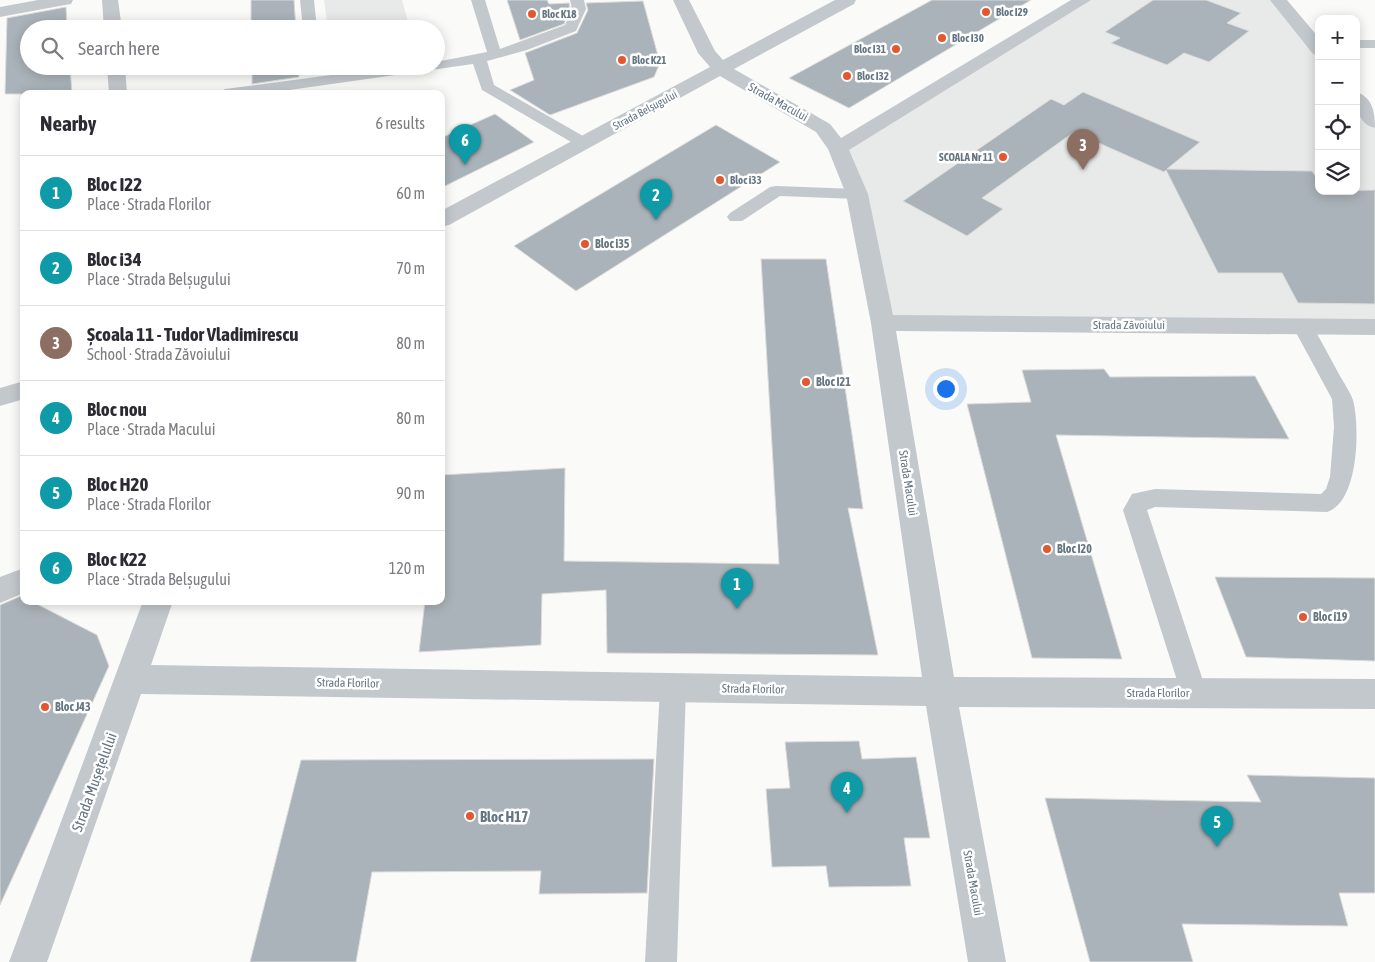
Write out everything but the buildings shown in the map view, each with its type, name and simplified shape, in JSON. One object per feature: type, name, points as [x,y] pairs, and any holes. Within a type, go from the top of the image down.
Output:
[{"type":"street","points":[[0,12],[65,0]]},
{"type":"street","points":[[110,0],[111,20]]},
{"type":"street","points":[[681,0],[707,53],[721,69]]},
{"type":"street","name":"Strada Belșugului","points":[[445,218],[848,0]]},
{"type":"street","points":[[838,148],[1083,0]]},
{"type":"street","points":[[1278,0],[1315,44]]},
{"type":"street","name":"Strada Macului","points":[[721,69],[823,128],[838,148],[857,194],[883,323],[940,692],[987,962]]},
{"type":"street","points":[[117,75],[118,90]]},
{"type":"street","points":[[1360,103],[1375,122]]},
{"type":"street","name":"Strada Zăvoiului","points":[[883,323],[1375,327]]},
{"type":"street","points":[[0,397],[20,391]]},
{"type":"street","points":[[0,590],[20,582]]},
{"type":"street","name":"Strada Mușețelului","points":[[28,962],[157,605]]},
{"type":"street","name":"Strada Florilor","points":[[131,679],[940,692],[1375,694]]},
{"type":"lane","points":[[308,0],[309,20]]},
{"type":"lane","points":[[478,0],[495,55]]},
{"type":"lane","points":[[445,65],[479,60],[549,38],[571,28],[579,9],[577,0]]},
{"type":"lane","points":[[1360,44],[1375,44]]},
{"type":"lane","points":[[479,60],[487,87],[584,143]]},
{"type":"lane","points":[[315,75],[316,83]]},
{"type":"lane","points":[[258,90],[372,75]]},
{"type":"lane","points":[[736,217],[776,191],[857,194]]},
{"type":"lane","points":[[1194,693],[1135,510],[1140,500],[1155,498],[1305,504],[1328,503],[1336,493],[1341,477],[1345,427],[1342,399],[1303,327]]},
{"type":"lane","points":[[661,962],[673,688]]},
{"type":"shaded area","points":[[324,0],[402,0],[408,20],[327,20]]},
{"type":"shaded area","points":[[1083,0],[1277,0],[1315,47],[1315,195],[1360,195],[1360,104],[1375,123],[1375,327],[883,323],[838,148]]},
{"type":"place","name":"Bloc I29","points":[[986,12]]},
{"type":"place","name":"Bloc K18","points":[[532,14]]},
{"type":"place","name":"Bloc I30","points":[[942,38]]},
{"type":"place","name":"Bloc I31","points":[[896,49]]},
{"type":"place","name":"Bloc K21","points":[[622,60]]},
{"type":"place","name":"Bloc I32","points":[[847,76]]},
{"type":"place","name":"SCOALA Nr 11","points":[[1003,157]]},
{"type":"place","name":"Bloc K22","points":[[465,165]]},
{"type":"place","name":"Școala 11 - Tudor Vladimirescu","points":[[1083,170]]},
{"type":"place","name":"Bloc i33","points":[[720,180]]},
{"type":"place","name":"Bloc i34","points":[[656,220]]},
{"type":"place","name":"Bloc i35","points":[[585,244]]},
{"type":"place","name":"Bloc I21","points":[[806,382]]},
{"type":"place","name":"Bloc I20","points":[[1047,549]]},
{"type":"place","name":"Bloc I22","points":[[737,609]]},
{"type":"place","name":"Bloc i19","points":[[1303,617]]},
{"type":"place","name":"Bloc J43","points":[[45,707]]},
{"type":"place","name":"Bloc nou","points":[[847,813]]},
{"type":"place","name":"Bloc H17","points":[[470,816]]},
{"type":"place","name":"Bloc H20","points":[[1217,847]]}]
